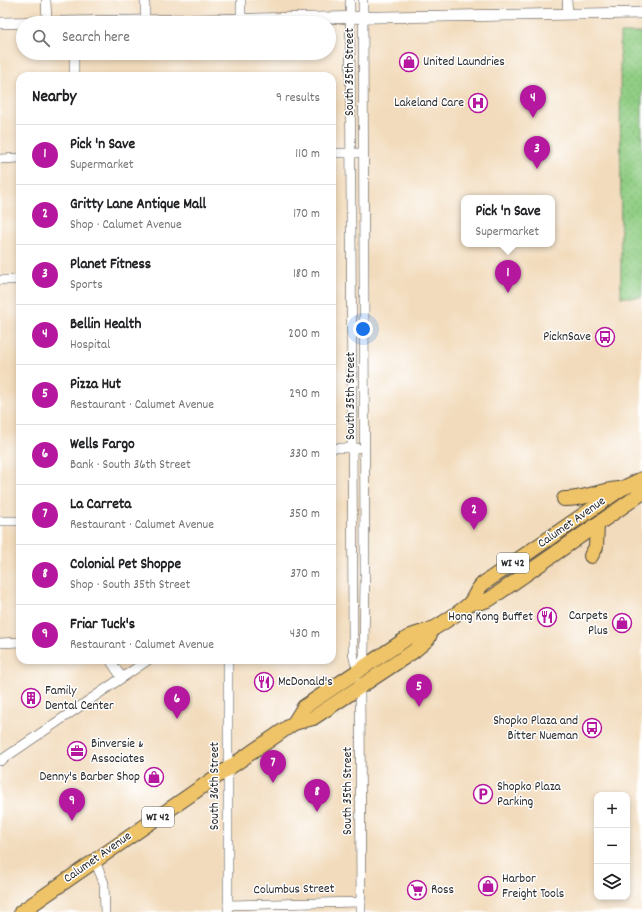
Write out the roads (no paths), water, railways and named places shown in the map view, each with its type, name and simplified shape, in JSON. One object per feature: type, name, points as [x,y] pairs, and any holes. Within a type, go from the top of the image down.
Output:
[{"type":"main road","name":"Calumet Avenue","points":[[294,723],[304,707],[412,635],[432,629],[470,603],[480,586],[621,489],[642,479]]},
{"type":"main road","points":[[564,499],[574,499],[604,490],[621,489]]},
{"type":"main road","name":"Calumet Avenue","points":[[470,603],[482,602],[490,598],[642,493]]},
{"type":"main road","points":[[591,556],[596,547],[597,525]]},
{"type":"main road","points":[[567,526],[576,540]]},
{"type":"main road","name":"Calumet Avenue","points":[[21,912],[294,723],[313,718],[424,644],[430,637],[432,629]]},
{"type":"street","points":[[46,0],[46,16]]},
{"type":"street","points":[[144,0],[145,16]]},
{"type":"street","points":[[241,0],[241,16]]},
{"type":"street","name":"South 35th Street","points":[[350,0],[351,448],[354,656],[356,667],[360,670]]},
{"type":"street","name":"South 35th Street","points":[[361,912],[360,670],[364,661],[365,644],[363,0]]},
{"type":"street","points":[[567,0],[568,14]]},
{"type":"street","points":[[336,18],[642,13]]},
{"type":"street","points":[[0,23],[16,23]]},
{"type":"street","points":[[74,60],[74,72]]},
{"type":"street","points":[[336,153],[363,153]]},
{"type":"street","points":[[0,159],[16,158]]},
{"type":"street","points":[[0,280],[16,280]]},
{"type":"street","points":[[336,448],[364,448]]},
{"type":"street","points":[[0,521],[16,521]]},
{"type":"street","points":[[0,643],[16,642]]},
{"type":"street","points":[[113,664],[122,678]]},
{"type":"street","points":[[0,761],[142,664]]},
{"type":"street","name":"South 36th Street","points":[[228,664],[228,908]]},
{"type":"street","points":[[94,861],[104,883],[105,912]]},
{"type":"street","name":"Columbus Street","points":[[228,908],[361,902]]},
{"type":"place","name":"United Laundries","points":[[409,62]]},
{"type":"place","name":"Lakeland Care","points":[[478,103]]},
{"type":"place","name":"Bellin Health","points":[[533,118]]},
{"type":"place","name":"Planet Fitness","points":[[537,169]]},
{"type":"place","name":"Pick 'n Save","points":[[508,293]]},
{"type":"place","name":"PicknSave","points":[[605,337]]},
{"type":"place","name":"Gritty Lane Antique Mall","points":[[474,530]]},
{"type":"place","name":"Hong Kong Buffet","points":[[547,617]]},
{"type":"place","name":"Carpets Plus","points":[[622,623]]},
{"type":"place","name":"McDonald's","points":[[264,682]]},
{"type":"place","name":"Family Dental Center","points":[[31,698]]},
{"type":"place","name":"Pizza Hut","points":[[419,707]]},
{"type":"place","name":"Wells Fargo","points":[[177,719]]},
{"type":"place","name":"Shopko Plaza and Bitter Nueman","points":[[592,728]]},
{"type":"place","name":"Binversie & Associates","points":[[77,751]]},
{"type":"place","name":"Denny's Barber Shop","points":[[154,777]]},
{"type":"place","name":"La Carreta","points":[[273,783]]},
{"type":"place","name":"Shopko Plaza Parking","points":[[483,794]]},
{"type":"place","name":"Colonial Pet Shoppe","points":[[317,812]]},
{"type":"place","name":"Friar Tuck's","points":[[72,821]]},
{"type":"place","name":"Harbor Freight Tools","points":[[488,886]]},
{"type":"place","name":"Ross","points":[[417,890]]}]
